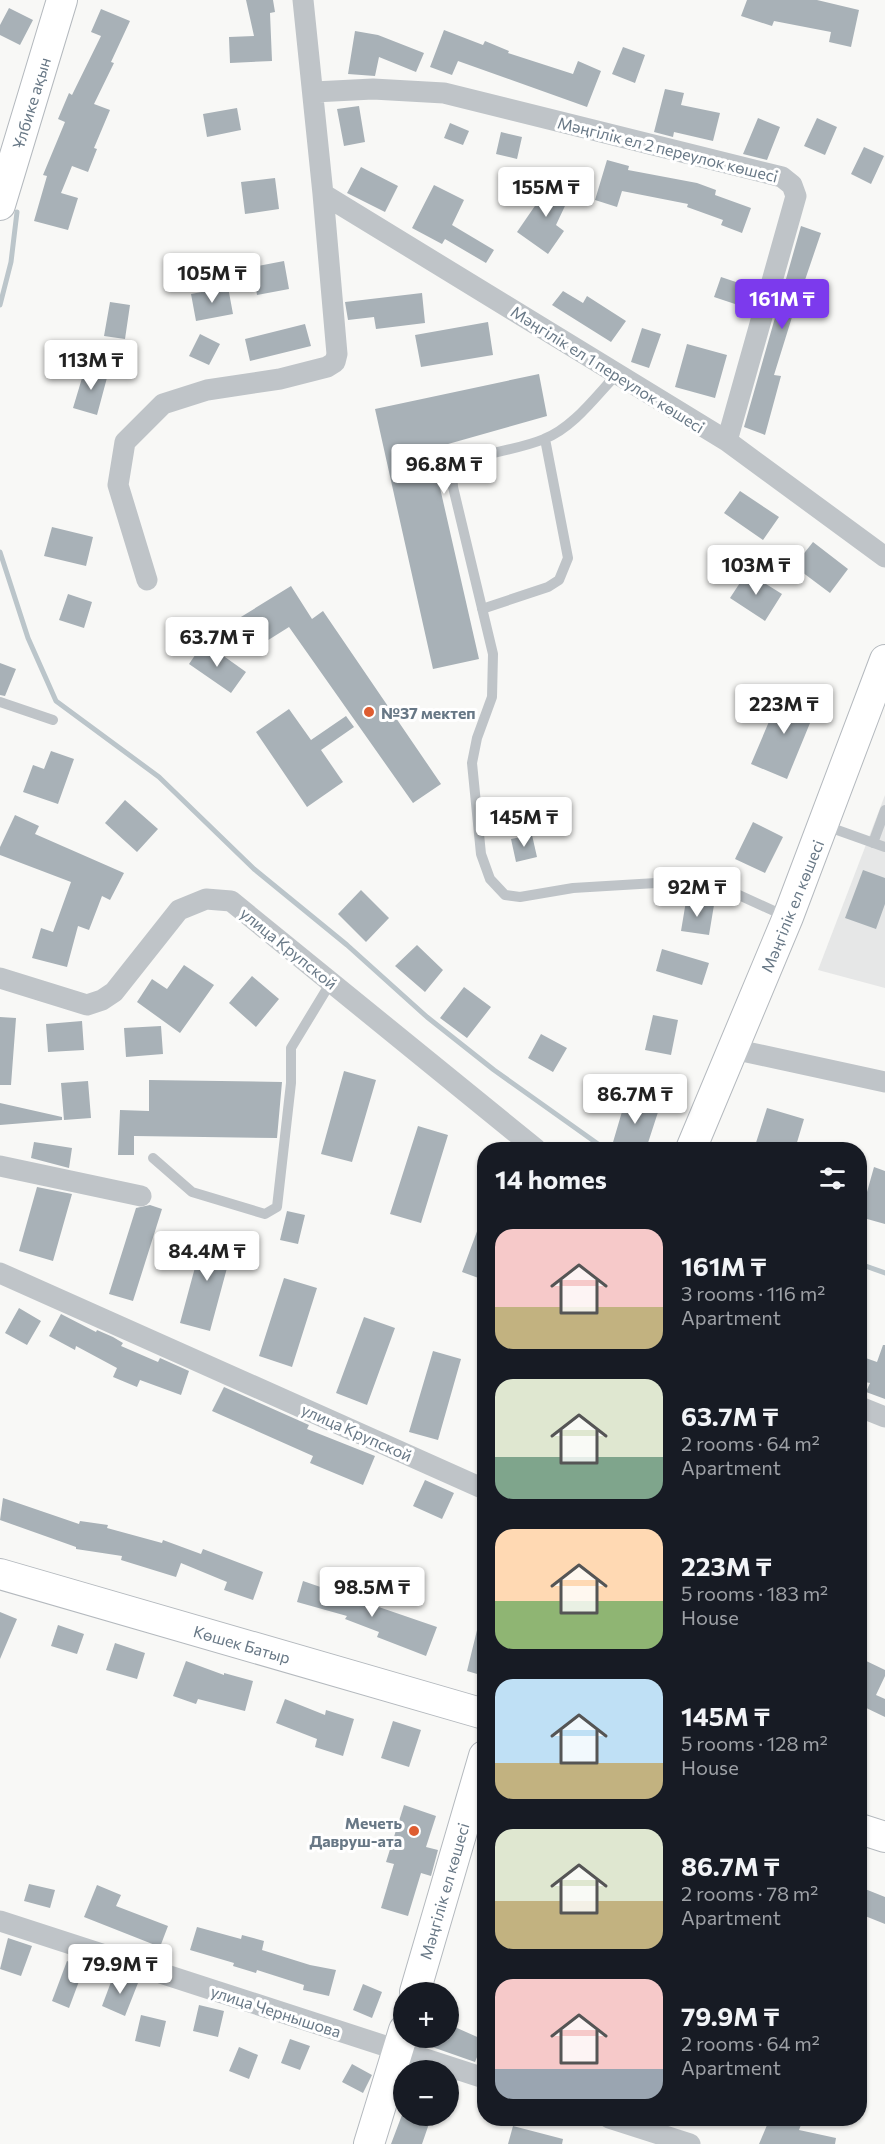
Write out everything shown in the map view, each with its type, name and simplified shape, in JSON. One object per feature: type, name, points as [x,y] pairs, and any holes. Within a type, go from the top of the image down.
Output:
[{"type":"street","name":"Ұлбике ақын","points":[[0,205],[62,0]]},
{"type":"street","points":[[147,580],[118,485],[125,442],[163,404],[207,390],[280,379],[327,367],[335,362],[314,92],[303,0]]},
{"type":"street","name":"Мәңгілік ел 2 переулок көшесі","points":[[314,92],[373,90],[444,93],[782,177],[792,185],[796,196],[727,441]]},
{"type":"street","name":"Мәңгілік ел 1 переулок көшесі","points":[[322,194],[727,441],[885,557]]},
{"type":"street","name":"Мәңгілік ел көшесі","points":[[694,1142],[788,917],[885,660]]},
{"type":"street","name":"улица Крупской","points":[[0,978],[87,1005],[102,1000],[114,992],[179,910],[206,899],[231,901],[527,1142]]},
{"type":"street","points":[[733,1049],[885,1082]]},
{"type":"street","points":[[0,1166],[141,1196]]},
{"type":"street","name":"улица Крупской","points":[[0,1273],[477,1486]]},
{"type":"street","points":[[867,1410],[885,1417]]},
{"type":"street","name":"Көшек Батыр","points":[[0,1574],[477,1712]]},
{"type":"street","name":"Мәңгілік ел көшесі","points":[[418,1982],[477,1780]]},
{"type":"street","points":[[867,1831],[885,1837]]},
{"type":"street","name":"улица Чернышова","points":[[0,1921],[393,2038]]},
{"type":"street","points":[[369,2144],[398,2048]]},
{"type":"street","name":"улица Чернышова","points":[[418,2048],[477,2075]]},
{"type":"street","points":[[634,2126],[690,2144]]},
{"type":"lane","points":[[617,374],[574,418],[545,439],[466,460],[452,471],[453,487],[493,654],[492,697],[477,738],[472,763],[481,854],[490,879],[505,895],[520,897],[573,888],[706,880],[788,917]]},
{"type":"lane","points":[[483,609],[548,587],[559,580],[568,558],[545,439]]},
{"type":"lane","points":[[0,702],[53,720]]},
{"type":"lane","points":[[873,843],[885,810]]},
{"type":"lane","points":[[824,825],[885,847]]},
{"type":"lane","points":[[153,1158],[192,1192],[265,1215],[273,1212],[277,1207],[291,1083],[291,1047],[331,982]]},
{"type":"shaded area","points":[[885,795],[885,988],[818,970]]},
{"type":"building","points":[[246,0],[273,0],[275,12],[270,13],[272,61],[230,63],[229,37],[254,36]]},
{"type":"building","points":[[747,0],[817,0],[859,10],[851,47],[829,42],[831,32],[774,21],[772,26],[741,16]]},
{"type":"building","points":[[9,8],[33,20],[20,45],[0,35],[0,25]]},
{"type":"building","points":[[101,9],[130,21],[111,62],[114,63],[94,104],[110,110],[94,148],[97,149],[88,172],[72,166],[61,193],[78,198],[68,230],[34,221],[47,176],[43,175],[65,122],[58,119],[69,93],[72,95],[101,36],[91,32]]},
{"type":"building","points":[[444,30],[483,45],[485,41],[509,51],[508,53],[573,74],[578,61],[601,71],[587,107],[458,61],[452,75],[430,67]]},
{"type":"building","points":[[355,31],[378,35],[424,53],[416,72],[379,57],[375,76],[348,74]]},
{"type":"building","points":[[623,47],[645,55],[635,83],[612,74]]},
{"type":"building","points":[[665,89],[684,93],[681,105],[720,113],[713,141],[674,132],[673,137],[654,132]]},
{"type":"building","points":[[359,106],[365,142],[344,146],[337,109]]},
{"type":"building","points":[[237,108],[241,130],[207,137],[203,114]]},
{"type":"building","points":[[758,118],[780,127],[767,160],[743,154]]},
{"type":"building","points":[[817,118],[837,127],[825,155],[804,146]]},
{"type":"building","points":[[450,123],[469,131],[463,145],[444,138]]},
{"type":"building","points":[[501,132],[522,137],[517,159],[496,154]]},
{"type":"building","points":[[864,147],[884,156],[871,184],[851,174]]},
{"type":"building","points":[[607,160],[629,166],[628,170],[697,183],[716,190],[715,195],[751,208],[742,233],[721,225],[723,220],[687,207],[688,204],[622,191],[617,207],[595,200]]},
{"type":"building","points":[[361,167],[398,186],[385,212],[347,193]]},
{"type":"building","points":[[275,178],[279,209],[245,214],[241,182]]},
{"type":"building","points":[[548,180],[572,191],[556,225],[564,231],[548,254],[517,232],[539,200]]},
{"type":"building","points":[[434,185],[464,200],[452,225],[494,250],[486,263],[445,239],[442,244],[412,228]]},
{"type":"building","points":[[801,226],[821,233],[805,280],[811,281],[805,303],[797,301],[774,375],[781,376],[765,435],[744,427]]},
{"type":"building","points":[[284,261],[289,289],[257,295],[252,267]]},
{"type":"building","points":[[721,277],[745,285],[738,305],[714,297]]},
{"type":"building","points":[[228,287],[233,314],[196,321],[191,294]]},
{"type":"building","points":[[563,291],[583,303],[587,296],[626,321],[611,342],[552,305]]},
{"type":"building","points":[[422,293],[425,323],[376,329],[374,317],[348,320],[345,302]]},
{"type":"building","points":[[110,302],[130,305],[125,339],[104,336]]},
{"type":"building","points":[[488,322],[493,355],[421,367],[415,335]]},
{"type":"building","points":[[305,324],[311,346],[250,361],[245,339]]},
{"type":"building","points":[[642,328],[661,334],[649,368],[631,362]]},
{"type":"building","points":[[200,334],[220,344],[209,365],[189,356]]},
{"type":"building","points":[[687,344],[727,355],[715,398],[675,387]]},
{"type":"building","points":[[85,368],[108,374],[97,415],[73,408]]},
{"type":"building","points":[[539,374],[547,416],[434,448],[438,479],[479,659],[433,669],[375,409]]},
{"type":"building","points":[[740,491],[779,517],[763,540],[724,513]]},
{"type":"building","points":[[52,527],[93,537],[86,566],[44,556]]},
{"type":"building","points":[[813,542],[848,569],[830,593],[794,566]]},
{"type":"building","points":[[747,572],[782,594],[765,621],[730,598]]},
{"type":"building","name":"№37 мектеп","points":[[291,586],[312,619],[323,611],[441,784],[413,803],[289,627],[254,649],[236,620]]},
{"type":"building","points":[[68,594],[92,602],[84,628],[59,620]]},
{"type":"building","points":[[204,642],[246,672],[231,693],[189,664]]},
{"type":"building","points":[[0,663],[16,669],[5,696],[0,695]]},
{"type":"building","points":[[782,691],[817,706],[787,779],[751,764]]},
{"type":"building","points":[[289,709],[311,740],[346,716],[354,727],[321,750],[343,782],[307,807],[256,732]]},
{"type":"building","points":[[51,751],[74,759],[58,804],[23,792],[33,765],[44,769]]},
{"type":"building","points":[[125,800],[158,829],[137,852],[105,823]]},
{"type":"building","points":[[15,815],[39,826],[35,834],[124,873],[110,900],[102,896],[89,930],[78,926],[67,967],[32,958],[41,928],[53,932],[71,882],[0,855],[0,847]]},
{"type":"building","points":[[753,822],[783,837],[765,873],[735,859]]},
{"type":"building","points":[[532,835],[537,857],[516,862],[511,839]]},
{"type":"building","points":[[863,870],[885,878],[885,904],[876,929],[845,918]]},
{"type":"building","points":[[361,890],[389,918],[366,942],[338,914]]},
{"type":"building","points":[[686,901],[714,905],[709,935],[681,931]]},
{"type":"building","points":[[417,945],[443,970],[425,992],[395,966]]},
{"type":"building","points":[[662,949],[709,963],[702,985],[656,971]]},
{"type":"building","points":[[184,965],[214,985],[180,1033],[137,1002],[152,979],[167,989]]},
{"type":"building","points":[[252,976],[279,999],[256,1027],[229,1003]]},
{"type":"building","points":[[464,987],[491,1007],[467,1038],[440,1018]]},
{"type":"building","points":[[653,1015],[678,1020],[671,1055],[645,1050]]},
{"type":"building","points":[[0,1017],[16,1018],[11,1085],[0,1085]]},
{"type":"building","points":[[82,1021],[84,1050],[48,1052],[46,1024]]},
{"type":"building","points":[[161,1026],[163,1054],[126,1057],[124,1028]]},
{"type":"building","points":[[541,1034],[567,1048],[553,1072],[528,1058]]},
{"type":"building","points":[[344,1071],[376,1080],[352,1162],[321,1154]]},
{"type":"building","points":[[149,1080],[282,1082],[277,1138],[134,1136],[134,1155],[118,1155],[120,1110],[149,1111]]},
{"type":"building","points":[[88,1081],[91,1118],[64,1120],[61,1083]]},
{"type":"building","points":[[626,1098],[660,1106],[648,1142],[613,1142]]},
{"type":"building","points":[[0,1103],[62,1117],[62,1120],[0,1125]]},
{"type":"building","points":[[767,1108],[804,1119],[797,1142],[756,1142]]},
{"type":"building","points":[[418,1126],[448,1135],[421,1223],[390,1214]]},
{"type":"building","points":[[34,1142],[72,1148],[69,1168],[31,1158]]},
{"type":"building","points":[[874,1167],[885,1171],[885,1224],[867,1219],[867,1192]]},
{"type":"building","points":[[37,1187],[72,1194],[53,1261],[19,1251]]},
{"type":"building","points":[[150,1205],[162,1209],[133,1301],[109,1294],[136,1208]]},
{"type":"building","points":[[287,1211],[305,1215],[298,1244],[280,1240]]},
{"type":"building","points":[[477,1231],[477,1277],[462,1272]]},
{"type":"building","points":[[204,1234],[234,1242],[210,1331],[180,1323]]},
{"type":"building","points":[[284,1278],[317,1288],[292,1367],[259,1356]]},
{"type":"building","points":[[19,1308],[41,1321],[27,1345],[5,1333]]},
{"type":"building","points":[[61,1314],[96,1332],[97,1330],[113,1337],[123,1343],[121,1346],[158,1362],[160,1358],[189,1371],[181,1395],[140,1380],[137,1387],[113,1377],[117,1368],[76,1346],[75,1350],[49,1336]]},
{"type":"building","points":[[364,1317],[395,1328],[367,1405],[336,1393]]},
{"type":"building","points":[[883,1345],[885,1345],[885,1399],[867,1392],[870,1383],[867,1382],[867,1358],[877,1362]]},
{"type":"building","points":[[433,1351],[461,1359],[438,1440],[409,1432]]},
{"type":"building","points":[[224,1387],[309,1425],[307,1429],[375,1456],[363,1485],[310,1463],[313,1456],[212,1411]]},
{"type":"building","points":[[425,1480],[454,1493],[442,1519],[413,1506]]},
{"type":"building","points":[[3,1498],[79,1524],[80,1521],[108,1525],[107,1528],[162,1543],[163,1540],[201,1554],[203,1549],[263,1572],[253,1600],[224,1590],[227,1582],[181,1563],[176,1577],[121,1560],[122,1556],[76,1549],[76,1547],[0,1520]]},
{"type":"building","points":[[303,1581],[437,1627],[426,1656],[377,1637],[379,1632],[345,1619],[347,1616],[297,1602]]},
{"type":"building","points":[[0,1612],[17,1619],[0,1659]]},
{"type":"building","points":[[58,1625],[84,1634],[77,1654],[51,1646]]},
{"type":"building","points":[[477,1630],[477,1674],[467,1671]]},
{"type":"building","points":[[115,1643],[145,1653],[137,1679],[106,1670]]},
{"type":"building","points":[[186,1661],[224,1675],[224,1673],[253,1681],[245,1711],[198,1699],[196,1704],[173,1696]]},
{"type":"building","points":[[867,1661],[885,1670],[885,1676],[876,1695],[885,1699],[885,1717],[867,1708]]},
{"type":"building","points":[[285,1699],[325,1715],[326,1710],[354,1719],[343,1756],[315,1747],[317,1739],[276,1723]]},
{"type":"building","points":[[393,1721],[421,1730],[409,1767],[381,1758]]},
{"type":"building","name":"Мечеть Давруш-ата","points":[[404,1805],[436,1816],[426,1847],[438,1850],[431,1876],[421,1873],[408,1916],[381,1908],[394,1864],[386,1862]]},
{"type":"building","points":[[29,1884],[55,1890],[50,1908],[24,1901]]},
{"type":"building","points":[[97,1885],[121,1895],[116,1906],[168,1926],[160,1947],[84,1917]]},
{"type":"building","points":[[867,1890],[885,1897],[885,1924],[867,1917]]},
{"type":"building","points":[[197,1927],[241,1939],[242,1935],[264,1941],[262,1950],[310,1965],[336,1970],[329,1996],[303,1990],[304,1985],[257,1970],[256,1973],[233,1966],[234,1963],[190,1950]]},
{"type":"building","points":[[8,1938],[32,1946],[21,1976],[0,1969]]},
{"type":"building","points":[[67,1961],[84,1968],[69,2008],[52,2001]]},
{"type":"building","points":[[114,1974],[138,1983],[125,2016],[102,2006]]},
{"type":"building","points":[[363,1984],[382,1992],[372,2018],[353,2010]]},
{"type":"building","points":[[199,2005],[224,2011],[218,2037],[193,2031]]},
{"type":"building","points":[[141,2015],[166,2021],[160,2047],[135,2041]]},
{"type":"building","points":[[459,2029],[477,2037],[475,2062],[435,2048],[459,2048]]},
{"type":"building","points":[[290,2039],[310,2046],[300,2070],[281,2063]]},
{"type":"building","points":[[239,2047],[258,2055],[249,2079],[229,2071]]},
{"type":"building","points":[[352,2064],[372,2075],[363,2093],[342,2082]]},
{"type":"building","points":[[398,2126],[428,2126],[422,2144],[391,2144]]},
{"type":"building","points":[[513,2126],[563,2139],[562,2144],[508,2144]]},
{"type":"building","points":[[767,2126],[800,2126],[799,2130],[836,2138],[835,2144],[759,2144]]},
{"type":"waterway","points":[[0,305],[11,262],[17,212]]},
{"type":"waterway","points":[[0,552],[28,638],[56,701],[159,777],[254,869],[347,945],[427,1017],[494,1070],[595,1142]]},
{"type":"waterway","points":[[867,1267],[885,1273]]},
{"type":"place","name":"№37 мектеп","points":[[369,712]]},
{"type":"place","name":"Мечеть Давруш-ата","points":[[414,1831]]}]
